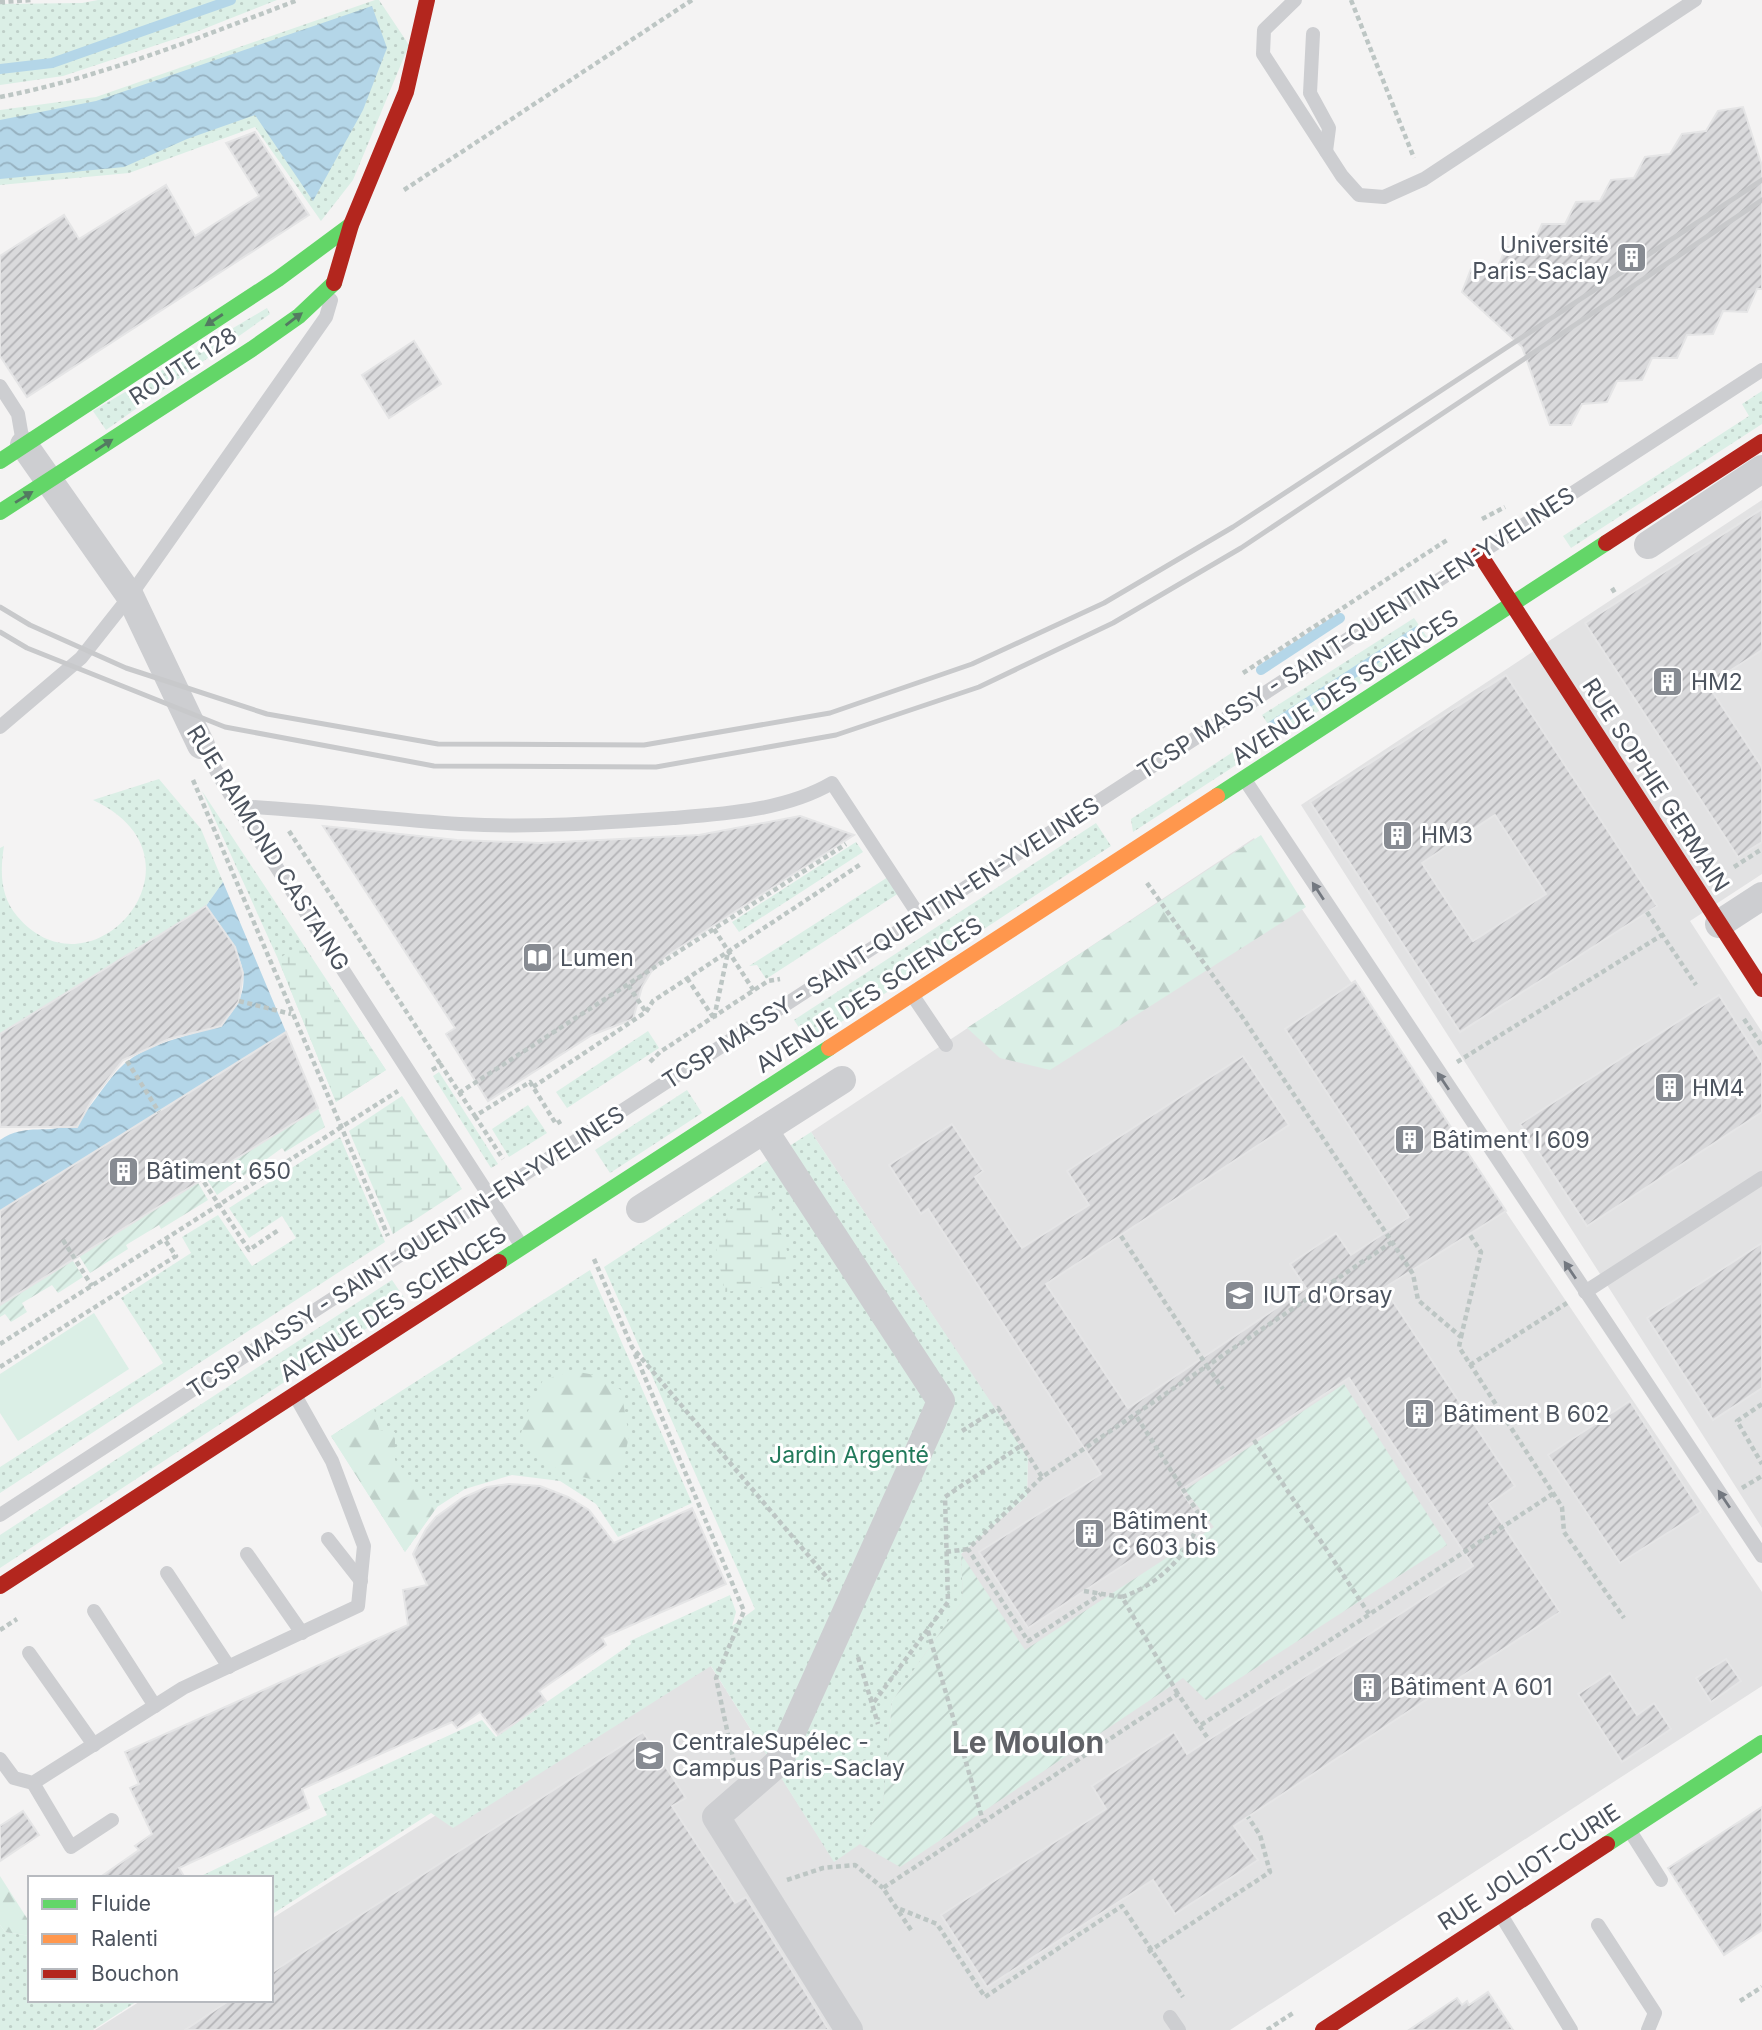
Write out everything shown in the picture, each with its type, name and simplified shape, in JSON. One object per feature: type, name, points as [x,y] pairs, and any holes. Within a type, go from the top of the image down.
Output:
[{"type":"street","points":[[336,281],[351,225],[406,92],[427,0]]},
{"type":"street","name":"ROUTE 128","points":[[0,461],[278,279],[351,225]]},
{"type":"street","name":"ROUTE 128","points":[[0,512],[299,316],[336,281]]},
{"type":"street","name":"AVENUE DES SCIENCES","points":[[0,1586],[1762,442]]},
{"type":"street","name":"RUE RAIMOND CASTAING","points":[[24,445],[47,482],[130,596],[201,745]]},
{"type":"street","points":[[1648,545],[1762,469]]},
{"type":"street","name":"RUE SOPHIE GERMAIN","points":[[1479,553],[1762,989]]},
{"type":"street","points":[[1719,924],[1762,896]]},
{"type":"street","points":[[640,1209],[771,1118],[842,1080]]},
{"type":"street","points":[[771,1118],[941,1401],[778,1763],[716,1817],[849,2030]]},
{"type":"street","name":"RUE JOLIOT-CURIE","points":[[1323,2030],[1762,1743]]},
{"type":"lane","points":[[1295,0],[1264,30],[1263,54],[1326,151],[1359,195],[1384,197],[1424,179],[1695,0]]},
{"type":"lane","points":[[1313,34],[1310,93],[1329,128],[1326,151]]},
{"type":"lane","points":[[0,727],[81,658],[130,596],[326,317],[336,281]]},
{"type":"lane","name":"TCSP MASSY - SAINT-QUENTIN-EN-YVELINES","points":[[0,1515],[1762,370]]},
{"type":"lane","points":[[0,386],[18,414],[24,445]]},
{"type":"lane","name":"RUE RAIMOND CASTAING","points":[[201,745],[237,806],[522,1247]]},
{"type":"lane","points":[[1244,779],[1762,1556]]},
{"type":"lane","points":[[237,806],[459,824],[540,825],[698,816],[766,806],[810,796],[832,783],[920,917]]},
{"type":"lane","points":[[912,995],[946,1045]]},
{"type":"lane","points":[[1585,1292],[1762,1178]]},
{"type":"lane","points":[[33,1783],[183,1688],[358,1606],[365,1546],[332,1461],[294,1395]]},
{"type":"lane","points":[[328,1539],[361,1581]]},
{"type":"lane","points":[[247,1554],[302,1633]]},
{"type":"lane","points":[[167,1573],[229,1667]]},
{"type":"lane","points":[[94,1611],[155,1706]]},
{"type":"lane","points":[[29,1653],[93,1745]]},
{"type":"lane","points":[[0,1759],[14,1778],[33,1783],[71,1847],[111,1820]]},
{"type":"lane","points":[[1628,1829],[1661,1880]]},
{"type":"lane","points":[[1500,1913],[1571,2030]]},
{"type":"lane","points":[[1598,1925],[1655,2013],[1648,2030]]},
{"type":"lane","points":[[1170,2017],[1179,2030]]},
{"type":"path","points":[[0,2],[32,0]]},
{"type":"path","points":[[0,97],[64,83],[118,66],[298,0]]},
{"type":"path","points":[[397,195],[692,0]]},
{"type":"path","points":[[1351,0],[1416,165]]},
{"type":"path","points":[[1243,673],[1456,534]]},
{"type":"path","points":[[191,776],[388,1238]]},
{"type":"path","points":[[274,808],[503,1158]]},
{"type":"path","points":[[459,1093],[864,832]]},
{"type":"path","points":[[1734,867],[1762,849]]},
{"type":"path","points":[[533,1087],[646,1012],[653,1001],[878,853]]},
{"type":"path","points":[[1145,879],[1250,1029],[1413,1274],[1418,1300],[1461,1337]]},
{"type":"path","points":[[1647,912],[1696,985]]},
{"type":"path","points":[[714,929],[754,991]]},
{"type":"path","points":[[1438,1073],[1662,935]]},
{"type":"path","points":[[713,1017],[728,951]]},
{"type":"path","points":[[642,1068],[713,1017],[791,972]]},
{"type":"path","points":[[687,978],[718,1025]]},
{"type":"path","points":[[628,985],[646,1012]]},
{"type":"path","points":[[239,1001],[291,1014]]},
{"type":"path","points":[[127,1062],[159,1112]]},
{"type":"path","points":[[0,1344],[441,1065]]},
{"type":"path","points":[[475,1116],[530,1082],[556,1124],[567,1116]]},
{"type":"path","points":[[190,1161],[249,1250],[280,1229]]},
{"type":"path","points":[[1470,1235],[1481,1252],[1459,1347],[1562,1507],[1564,1532],[1624,1618]]},
{"type":"path","points":[[1121,1236],[1223,1389]]},
{"type":"path","points":[[63,1240],[92,1286]]},
{"type":"path","points":[[0,1367],[176,1256],[165,1240]]},
{"type":"path","points":[[946,1552],[968,1549],[1042,1476],[1392,1242]]},
{"type":"path","points":[[594,1259],[744,1611],[716,1678],[734,1762],[730,1773]]},
{"type":"path","points":[[1471,1365],[1585,1292]]},
{"type":"path","points":[[632,1347],[834,1585]]},
{"type":"path","points":[[1762,1404],[1737,1420],[1762,1464]]},
{"type":"path","points":[[961,1432],[998,1408],[1042,1476]]},
{"type":"path","points":[[1084,1591],[1122,1597],[1145,1589],[1166,1573],[1200,1516],[1135,1415]]},
{"type":"path","points":[[1254,1440],[1369,1614]]},
{"type":"path","points":[[874,1703],[948,1602],[945,1497],[1022,1445]]},
{"type":"path","points":[[1741,1488],[1762,1476]]},
{"type":"path","points":[[1201,1725],[1554,1493]]},
{"type":"path","points":[[968,1549],[1028,1641],[1101,1594]]},
{"type":"path","points":[[1122,1597],[1178,1694],[1209,1740]]},
{"type":"path","points":[[927,1631],[983,1822]]},
{"type":"path","points":[[856,1651],[874,1703],[878,1724]]},
{"type":"path","points":[[883,1888],[1178,1694]]},
{"type":"path","points":[[1149,1950],[1270,1872],[1260,1835],[1248,1816]]},
{"type":"path","points":[[823,1868],[855,1865],[883,1888],[911,1930]]},
{"type":"path","points":[[898,1909],[937,1924],[986,1998],[1122,1906],[1149,1950],[1190,2007]]},
{"type":"path","points":[[1740,2001],[1762,1987]]},
{"type":"shaded area","points":[[1762,500],[1762,874],[1690,921],[1762,1032],[1762,1528],[1301,805]]},
{"type":"shaded area","name":"IUT d'Orsay","points":[[1254,838],[1762,1592],[1762,1686],[1230,2030],[95,2030],[139,2002],[273,2002],[273,1918],[700,1649],[834,1861],[961,1554],[1027,1496],[1028,1459],[811,1132]]},
{"type":"green space","points":[[98,0],[277,0],[196,32],[63,76],[0,85],[0,4],[82,3]]},
{"type":"green space","points":[[379,0],[409,45],[353,180],[321,221],[255,127],[129,173],[0,185],[0,110],[96,97]]},
{"type":"green space","points":[[267,308],[270,314],[106,430],[93,411]]},
{"type":"green space","points":[[1762,391],[1762,424],[1571,548],[1563,536],[1749,416],[1742,404]]},
{"type":"green space","points":[[1414,618],[1429,640],[1277,738],[1262,715]]},
{"type":"green space","points":[[1245,744],[1253,754],[1133,832],[1131,819]]},
{"type":"green space","points":[[159,779],[201,829],[223,882],[206,906],[0,1034],[0,848],[4,846],[4,892],[17,916],[47,939],[78,944],[107,934],[130,913],[144,886],[144,855],[129,825],[93,800]]},
{"type":"green space","points":[[202,791],[386,1070],[336,1102],[278,959]]},
{"type":"green space","points":[[1096,823],[1111,846],[809,1043],[794,1020]]},
{"type":"green space","points":[[1261,835],[1306,907],[1050,1070],[1000,1058],[967,1028]]},
{"type":"green space","points":[[856,842],[863,852],[739,932],[732,922]]},
{"type":"green space","points":[[888,877],[899,893],[766,979],[757,965],[749,966]]},
{"type":"green space","points":[[302,944],[386,1070],[336,1102],[278,959]]},
{"type":"green space","points":[[648,1031],[659,1048],[567,1108],[556,1092]]},
{"type":"green space","points":[[439,1072],[498,1164],[491,1168],[433,1076]]},
{"type":"green space","points":[[687,1090],[702,1113],[610,1173],[595,1150]]},
{"type":"green space","points":[[402,1096],[462,1189],[393,1234],[349,1131]]},
{"type":"green space","points":[[528,1105],[547,1133],[509,1157],[492,1129]]},
{"type":"green space","points":[[318,1108],[325,1127],[285,1152],[282,1148],[217,1195],[197,1164],[214,1173]]},
{"type":"green space","name":"Jardin Argenté","points":[[811,1132],[1028,1458],[1027,1496],[961,1554],[963,1600],[892,1701],[883,1805],[860,1844],[834,1862],[711,1666],[453,1828],[431,1813],[273,1914],[273,1876],[201,1876],[327,1815],[318,1796],[482,1720],[496,1737],[631,1644],[630,1641],[730,1595],[736,1612],[732,1626],[755,1609],[604,1267]]},
{"type":"green space","points":[[340,1137],[385,1242],[0,1493],[0,1467],[163,1363],[121,1298],[191,1253],[182,1237],[218,1215],[252,1266],[296,1238],[282,1216],[249,1238],[229,1208]]},
{"type":"green space","points":[[190,1169],[208,1200],[161,1229],[159,1225],[126,1245],[128,1249],[90,1273],[71,1243],[87,1251],[190,1187]]},
{"type":"green space","points":[[766,1190],[791,1262],[778,1286],[725,1292],[715,1243],[733,1207]]},
{"type":"green space","points":[[65,1248],[83,1277],[58,1293],[52,1285],[22,1303],[27,1312],[11,1322],[5,1314],[0,1317],[0,1305],[64,1266]]},
{"type":"green space","points":[[590,1270],[692,1503],[618,1537],[596,1504],[560,1481],[512,1475],[465,1489],[437,1507],[405,1552],[331,1436]]},
{"type":"green space","points":[[392,1280],[407,1302],[0,1568],[0,1535]]},
{"type":"green space","points":[[94,1313],[129,1369],[18,1441],[0,1413],[0,1374]]},
{"type":"green space","points":[[573,1371],[600,1376],[621,1390],[629,1436],[623,1464],[600,1480],[563,1472],[554,1467],[537,1454],[521,1433],[531,1402],[543,1380]]},
{"type":"green space","points":[[1344,1384],[1447,1545],[1206,1700],[1183,1678],[900,1867],[860,1844],[883,1805],[892,1701],[963,1600],[961,1554],[1025,1650],[1214,1527],[1185,1490]]},
{"type":"green space","points":[[374,1408],[379,1430],[395,1432],[395,1460],[437,1507],[405,1552],[331,1436]]},
{"type":"green space","points":[[0,1876],[28,1920],[28,1936],[5,1932],[0,1925]]},
{"type":"green space","points":[[0,1925],[5,1932],[28,1936],[28,2002],[136,2002],[93,2030],[0,2030]]},
{"type":"water","points":[[372,6],[387,48],[363,110],[313,201],[255,115],[187,139],[124,167],[0,179],[0,120],[96,101]]},
{"type":"water","points":[[223,882],[286,1032],[0,1211],[0,1140],[19,1131],[55,1129],[72,1124],[128,1061],[162,1043],[222,1022],[233,1011],[242,992],[242,966],[231,941],[206,906]]},
{"type":"building","name":"Université Paris-Saclay","points":[[1743,107],[1762,166],[1762,289],[1757,289],[1747,312],[1723,311],[1713,334],[1687,335],[1677,358],[1652,358],[1642,380],[1617,381],[1607,402],[1582,404],[1571,425],[1550,425],[1522,347],[1462,292],[1471,269],[1497,269],[1506,247],[1532,246],[1542,224],[1565,224],[1576,202],[1600,201],[1611,180],[1634,178],[1645,157],[1670,154],[1682,134],[1706,131],[1718,111]]},
{"type":"building","points":[[255,132],[309,215],[27,397],[0,356],[0,256],[64,215],[79,239],[166,185],[195,236],[259,196],[226,143]]},
{"type":"building","points":[[414,341],[441,384],[389,418],[362,375]]},
{"type":"building","name":"HM2","points":[[1762,509],[1762,650],[1708,685],[1762,767],[1762,842],[1738,857],[1585,623]]},
{"type":"building","name":"HM3","points":[[1506,675],[1657,906],[1460,1032],[1310,802]],"holes":[[[1495,815],[1546,894],[1473,941],[1422,863]]]},
{"type":"building","name":"Lumen","points":[[800,816],[854,835],[668,955],[651,972],[642,987],[633,1019],[592,1035],[488,1101],[446,1034],[455,1028],[323,826],[457,840],[541,843],[699,835]]},
{"type":"building","points":[[206,906],[235,947],[243,973],[239,1001],[221,1026],[169,1039],[123,1060],[92,1100],[77,1127],[0,1127],[0,1034]]},
{"type":"building","points":[[1355,981],[1506,1211],[1384,1288],[1515,1486],[1489,1504],[1560,1612],[1234,1826],[1258,1860],[1175,1914],[1153,1880],[987,1987],[941,1915],[1106,1809],[1092,1786],[1174,1732],[1187,1754],[1473,1566],[1349,1378],[1181,1490],[1198,1516],[1028,1628],[979,1552],[1101,1474],[928,1209],[921,1214],[889,1165],[952,1124],[983,1171],[975,1177],[1022,1248],[1089,1205],[1067,1171],[1243,1056],[1289,1125],[1046,1284],[1128,1408],[1306,1288],[1290,1264],[1336,1233],[1351,1255],[1409,1217],[1285,1029]]},
{"type":"building","name":"HM4","points":[[1719,995],[1762,1063],[1762,1112],[1587,1226],[1520,1124]]},
{"type":"building","name":"Bâtiment 650","points":[[286,1032],[318,1108],[0,1305],[0,1211]]},
{"type":"building","points":[[1762,1243],[1762,1388],[1713,1420],[1647,1318]]},
{"type":"building","points":[[1630,1401],[1701,1512],[1620,1563],[1548,1455]]},
{"type":"building","points":[[509,1484],[540,1486],[568,1497],[589,1510],[614,1543],[692,1508],[726,1584],[602,1638],[606,1645],[539,1691],[546,1701],[498,1735],[480,1712],[457,1728],[452,1722],[302,1789],[309,1808],[179,1868],[184,1876],[102,1876],[139,1850],[135,1846],[152,1834],[130,1788],[139,1784],[125,1752],[408,1625],[403,1590],[427,1585],[413,1554],[426,1529],[436,1517],[462,1498],[487,1487]]},
{"type":"building","points":[[1726,1659],[1741,1681],[1711,1702],[1696,1678]]},
{"type":"building","points":[[1610,1673],[1637,1715],[1654,1703],[1671,1729],[1622,1762],[1578,1694]]},
{"type":"building","name":"CentraleSupélec - Campus Paris-Saclay","points":[[643,1732],[686,1798],[672,1806],[735,1903],[746,1897],[829,2030],[185,2030],[227,2002],[273,2002],[273,1972]]},
{"type":"building","points":[[1762,1807],[1762,1930],[1724,1955],[1668,1868]]},
{"type":"building","points":[[23,1811],[39,1835],[0,1861],[0,1826]]},
{"type":"building","points":[[1488,1992],[1513,2030],[1409,2030],[1457,1998],[1462,2005],[1467,2001],[1469,2005]]},
{"type":"waterway","points":[[0,69],[52,63],[231,0]]},
{"type":"waterway","points":[[1261,670],[1340,618]]},
{"type":"waterway","points":[[1272,726],[1418,631]]},
{"type":"railway","points":[[0,607],[30,625],[126,668],[267,714],[438,744],[644,745],[830,713],[972,664],[1104,603],[1233,527],[1762,180]]},
{"type":"railway","points":[[0,632],[27,648],[225,727],[434,766],[656,767],[836,735],[979,687],[1113,623],[1241,548],[1762,200]]},
{"type":"traffic: fast","points":[[0,461],[278,279],[351,225]]},
{"type":"traffic: fast","points":[[0,512],[252,349],[299,316],[334,283]]},
{"type":"traffic: fast","points":[[1217,796],[1606,543]]},
{"type":"traffic: fast","points":[[499,1262],[829,1048]]},
{"type":"traffic: fast","points":[[1607,1844],[1762,1743]]},
{"type":"traffic: slow","points":[[829,1048],[1217,796]]},
{"type":"traffic: jam","points":[[334,283],[351,225],[406,92],[427,0]]},
{"type":"traffic: jam","points":[[1606,543],[1762,442]]},
{"type":"traffic: jam","points":[[1479,553],[1762,989]]},
{"type":"traffic: jam","points":[[0,1586],[499,1262]]},
{"type":"traffic: jam","points":[[1323,2030],[1607,1844]]},
{"type":"place","name":"Université Paris-Saclay","points":[[1632,258]]},
{"type":"place","name":"HM2","points":[[1668,682]]},
{"type":"place","name":"HM3","points":[[1398,835]]},
{"type":"place","name":"Lumen","points":[[537,958]]},
{"type":"place","name":"HM4","points":[[1669,1088]]},
{"type":"place","name":"Bâtiment I 609","points":[[1409,1140]]},
{"type":"place","name":"Bâtiment 650","points":[[123,1171]]},
{"type":"place","name":"IUT d'Orsay","points":[[1240,1295]]},
{"type":"place","name":"Bâtiment B 602","points":[[1420,1414]]},
{"type":"place","name":"Bâtiment C 603 bis","points":[[1089,1534]]},
{"type":"place","name":"Bâtiment A 601","points":[[1367,1687]]},
{"type":"place","name":"CentraleSupélec - Campus Paris-Saclay","points":[[649,1755]]},
{"type":"district","name":"Le Moulon","points":[[1028,1743]]}]
